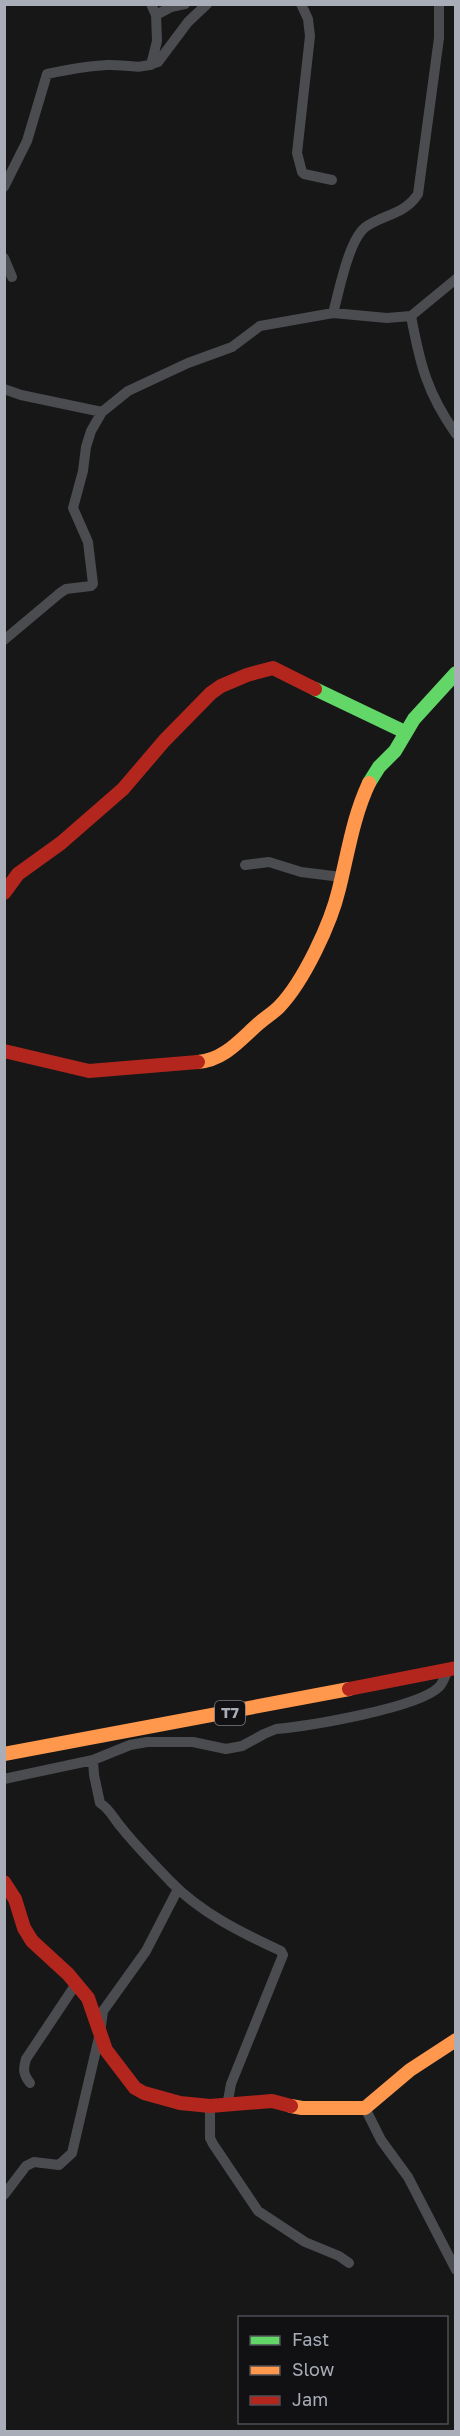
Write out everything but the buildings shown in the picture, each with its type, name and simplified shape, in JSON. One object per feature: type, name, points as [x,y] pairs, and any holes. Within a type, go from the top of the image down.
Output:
[{"type":"main road","points":[[4,893],[18,874],[61,843],[123,789],[164,741],[211,693],[220,686],[247,675],[273,668],[405,732]]},
{"type":"main road","points":[[4,1051],[89,1071],[101,1071],[202,1062],[233,1049],[280,1006],[300,979],[328,923],[362,798],[378,767],[395,751],[405,732],[430,698],[451,681],[456,673]]},
{"type":"main road","name":"T7","points":[[4,1754],[452,1669]]},
{"type":"main road","points":[[4,1882],[15,1899],[24,1928],[32,1941],[76,1984],[93,2008],[100,2033],[114,2062],[135,2088],[144,2093],[180,2103],[210,2106],[272,2101],[302,2108],[365,2108],[410,2070],[456,2040]]},
{"type":"street","points":[[151,4],[156,15],[157,41],[151,65]]},
{"type":"street","points":[[156,15],[171,7],[184,4]]},
{"type":"street","points":[[4,187],[27,141],[46,74],[108,65],[145,68],[158,62],[188,22],[207,4]]},
{"type":"street","points":[[301,4],[308,18],[310,36],[297,153],[304,174],[332,180]]},
{"type":"street","points":[[333,313],[354,243],[361,231],[368,225],[404,210],[418,194],[439,38],[439,4]]},
{"type":"street","points":[[4,258],[12,277]]},
{"type":"street","points":[[4,640],[60,593],[93,584],[88,543],[73,508],[91,430],[102,412],[128,391],[188,363],[232,347],[260,326],[333,313],[393,318],[411,316],[456,279]]},
{"type":"street","points":[[411,316],[419,362],[426,384],[456,434]]},
{"type":"street","points":[[4,388],[21,395],[102,412]]},
{"type":"street","points":[[245,865],[269,862],[301,872],[341,877]]},
{"type":"street","points":[[4,1779],[93,1760],[130,1745],[147,1742],[193,1742],[226,1749],[242,1746],[276,1729],[384,1709],[412,1701],[438,1688],[452,1669]]},
{"type":"street","points":[[93,1760],[100,1803],[178,1889],[233,1928],[281,1951],[283,1955],[231,2084],[227,2106]]},
{"type":"street","points":[[4,2195],[26,2166],[34,2162],[59,2165],[72,2153],[100,2033],[102,2011],[146,1950],[178,1889]]},
{"type":"street","points":[[30,2083],[23,2071],[26,2059],[76,1984]]},
{"type":"street","points":[[210,2106],[210,2138],[254,2208],[304,2242],[339,2256],[349,2263]]},
{"type":"street","points":[[365,2108],[381,2140],[412,2183],[456,2270]]},
{"type":"traffic: fast","points":[[369,783],[379,767],[395,751],[414,719],[456,673]]},
{"type":"traffic: fast","points":[[315,689],[405,732]]},
{"type":"traffic: slow","points":[[198,1062],[216,1057],[231,1048],[279,1007],[298,982],[330,918],[355,822],[369,783]]},
{"type":"traffic: slow","points":[[4,1754],[349,1689]]},
{"type":"traffic: slow","points":[[291,2106],[365,2108],[410,2070],[456,2040]]},
{"type":"traffic: jam","points":[[4,893],[18,874],[61,843],[123,789],[164,741],[211,693],[221,686],[247,675],[273,668],[315,689]]},
{"type":"traffic: jam","points":[[4,1051],[89,1071],[198,1062]]},
{"type":"traffic: jam","points":[[349,1689],[456,1668]]},
{"type":"traffic: jam","points":[[4,1882],[15,1899],[24,1928],[32,1941],[68,1974],[88,1998],[106,2050],[135,2088],[144,2093],[180,2103],[210,2106],[272,2101],[291,2106]]}]
